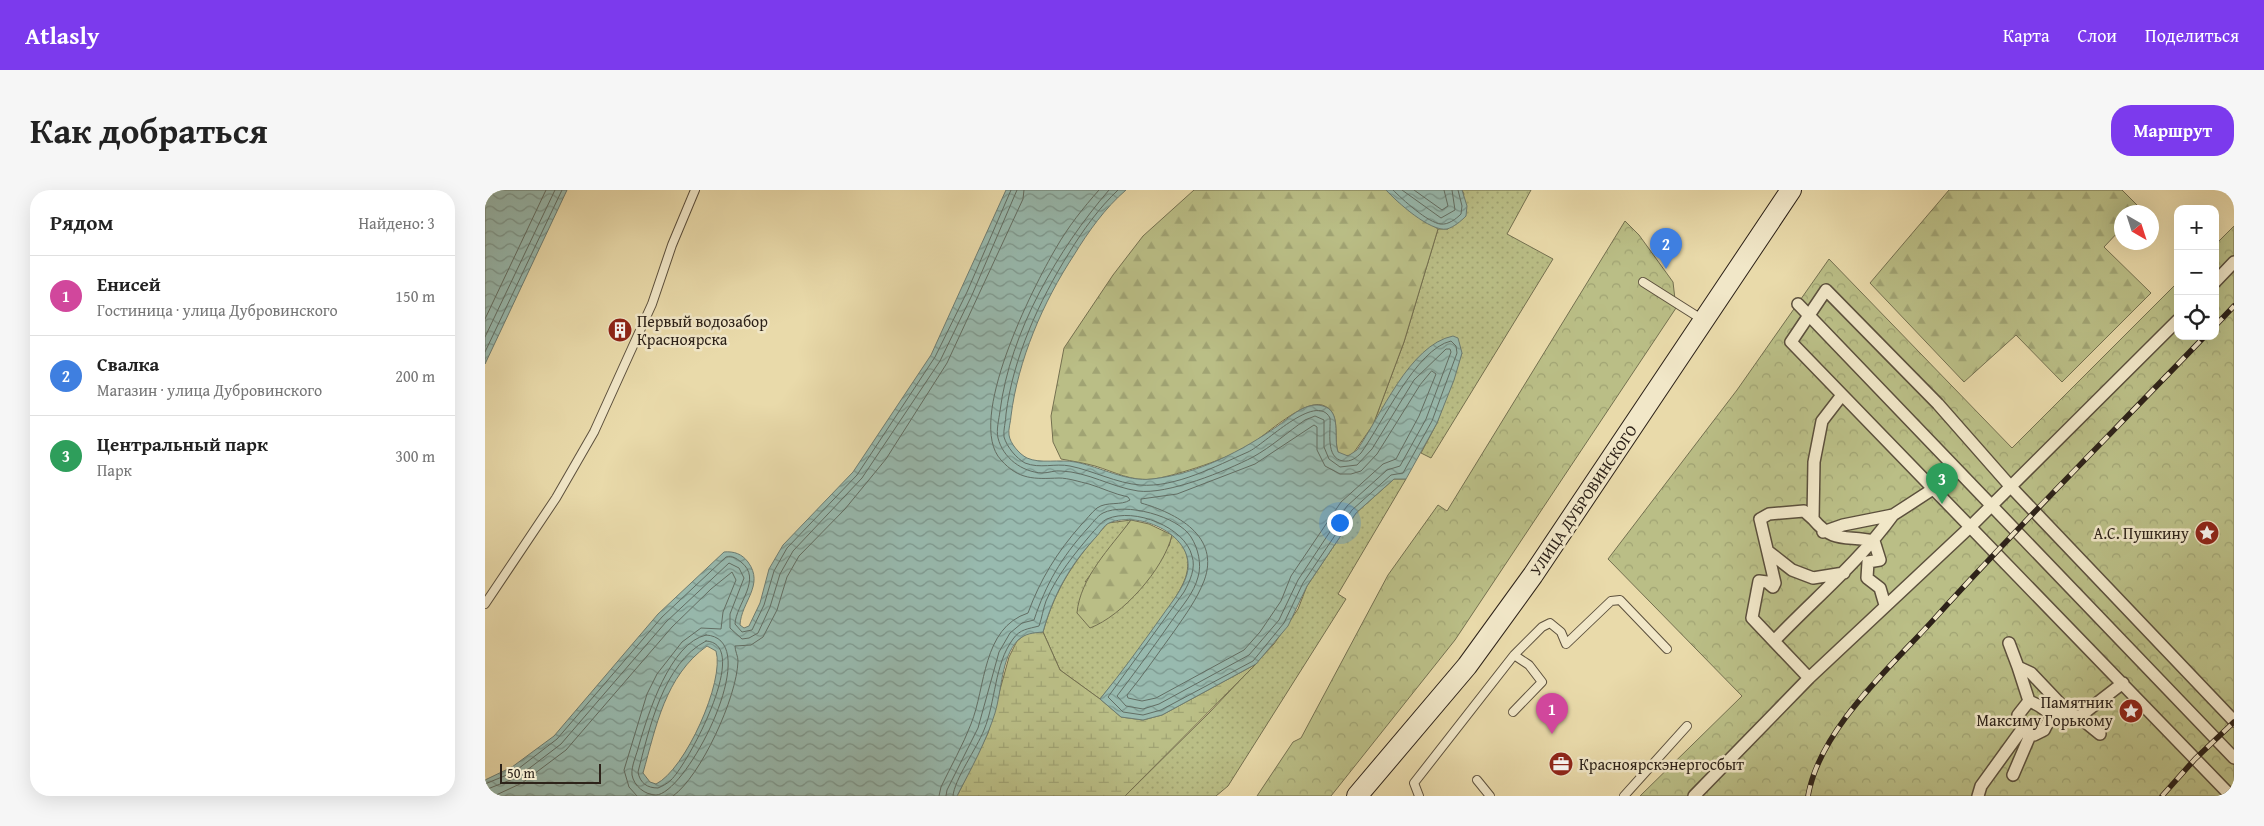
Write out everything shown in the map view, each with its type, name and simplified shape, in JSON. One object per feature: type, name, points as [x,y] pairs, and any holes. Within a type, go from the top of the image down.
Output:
[{"type":"main road","name":"УЛИЦА ДУБРОВИНСКОГО","points":[[1357,796],[1472,659],[1533,575],[1791,190]]},
{"type":"street","points":[[2219,278],[2234,262]]},
{"type":"street","points":[[2231,796],[1791,342],[1826,290],[1938,404],[2011,487],[2234,721]]},
{"type":"street","points":[[1798,304],[2234,758]]},
{"type":"street","points":[[1693,796],[1809,678],[1970,527],[2174,324]]},
{"type":"street","points":[[1813,519],[1814,462],[1822,421],[1842,395]]},
{"type":"street","points":[[1774,641],[1818,595],[1844,573],[1874,541],[1893,515],[1933,489]]},
{"type":"street","points":[[1809,678],[1752,618],[1759,582],[1767,582],[1773,587],[1775,583],[1760,519],[1769,514],[1803,511],[1813,519],[1823,532],[1839,538],[1853,536],[1874,541]]},
{"type":"street","points":[[1823,532],[1843,525],[1893,515]]},
{"type":"street","points":[[1874,541],[1880,560],[1868,562],[1867,578],[1880,588],[1885,605]]},
{"type":"street","points":[[1768,552],[1772,557],[1803,575],[1813,578],[1844,573]]},
{"type":"street","points":[[2009,643],[2029,701]]},
{"type":"street","points":[[2018,667],[2031,673],[2074,715],[2100,734]]},
{"type":"street","points":[[2029,701],[2041,705],[2049,714],[2055,716],[2074,715],[2123,683]]},
{"type":"street","points":[[2029,701],[2018,715],[2027,730],[2034,735],[2044,730],[2048,722],[2055,716]]},
{"type":"street","points":[[1978,796],[1981,786],[2001,758],[2027,730]]},
{"type":"street","points":[[2013,775],[2027,730]]},
{"type":"street","points":[[2001,758],[2018,763]]},
{"type":"lane","points":[[485,604],[556,498],[594,432],[652,304],[671,245],[695,190]]},
{"type":"lane","points":[[1643,282],[1704,320]]},
{"type":"lane","points":[[1419,796],[1414,784],[1515,656],[1542,627],[1550,623],[1561,632],[1565,644],[1611,601],[1620,600],[1667,649]]},
{"type":"lane","points":[[1513,712],[1542,682],[1529,665],[1515,656]]},
{"type":"lane","points":[[1624,796],[1687,726]]},
{"type":"lane","points":[[1477,780],[1490,796]]},
{"type":"green space","points":[[1194,190],[1386,190],[1396,200],[1438,229],[1404,342],[1373,425],[1352,455],[1342,456],[1338,452],[1336,425],[1332,413],[1322,405],[1314,405],[1285,419],[1241,450],[1190,470],[1164,477],[1146,480],[1138,479],[1095,466],[1061,459],[1053,442],[1051,416],[1064,348],[1113,275],[1143,236]]},
{"type":"green space","points":[[1462,190],[1531,190],[1507,234],[1553,259],[1431,458],[1421,453],[1437,423],[1462,353],[1405,374],[1373,425],[1404,342],[1438,229],[1448,229],[1464,194]]},
{"type":"green space","points":[[1949,190],[2122,190],[2137,205],[2114,205],[2114,236],[2104,247],[2151,293],[2062,382],[2016,335],[1964,382],[1870,283]]},
{"type":"green space","points":[[1625,221],[1639,235],[1673,282],[1676,308],[1455,640],[1331,796],[1257,796],[1293,742],[1301,738],[1388,575],[1438,505],[1447,511]]},
{"type":"green space","points":[[2234,226],[2234,796],[1640,796],[1742,696],[1608,559],[1737,390],[1829,259],[2012,448],[2174,286],[2174,340],[2219,340],[2219,241]]},
{"type":"green space","points":[[1394,479],[1406,479],[1338,594],[1346,599],[1228,786],[1216,796],[1125,796],[1210,712],[1274,644],[1298,609],[1307,586],[1356,513]]},
{"type":"green space","points":[[1131,520],[1085,582],[1169,546],[1172,535],[1180,542],[1185,551],[1188,561],[1187,572],[1175,599],[1163,617],[1100,699],[1060,670],[1043,632],[1054,600],[1068,573],[1086,548],[1108,523]]},
{"type":"green space","points":[[1131,520],[1149,524],[1172,535],[1160,562],[1140,590],[1115,613],[1090,628],[1077,613],[1079,600],[1097,564]]},
{"type":"green space","points":[[1043,632],[1060,670],[1121,717],[1143,720],[1162,715],[1256,664],[1125,796],[957,796],[988,733],[1009,657],[1017,641],[1027,633]]},
{"type":"water","points":[[485,190],[567,190],[485,364]]},
{"type":"water","points":[[1006,190],[1126,190],[1097,221],[1085,238],[1052,292],[1033,332],[1014,395],[1009,433],[1013,445],[1021,454],[1032,460],[1075,462],[1133,478],[1152,479],[1169,476],[1203,467],[1219,460],[1250,444],[1299,410],[1317,405],[1329,409],[1333,413],[1338,452],[1348,456],[1357,450],[1397,384],[1423,353],[1437,342],[1453,336],[1458,338],[1462,353],[1454,380],[1437,423],[1406,479],[1394,479],[1356,513],[1307,586],[1288,626],[1256,664],[1162,715],[1143,720],[1121,717],[1100,699],[1173,601],[1183,585],[1187,574],[1188,560],[1183,548],[1175,538],[1163,529],[1150,523],[1122,520],[1105,525],[1078,558],[1057,593],[1043,632],[1024,636],[1012,647],[1005,665],[991,724],[957,796],[485,796],[485,780],[512,767],[554,736],[658,614],[724,552],[740,555],[746,559],[753,570],[753,586],[741,617],[740,625],[744,628],[749,626],[760,603],[769,569],[783,545],[853,472],[931,355]],"holes":[[[707,646],[716,651],[715,682],[709,703],[690,744],[679,762],[667,775],[656,784],[650,782],[643,773],[658,721],[672,687],[681,672]]]},
{"type":"water","points":[[1386,190],[1462,190],[1467,206],[1466,216],[1452,227],[1440,229],[1414,215]]},
{"type":"railway","points":[[2219,322],[2234,306]]},
{"type":"railway","points":[[1808,796],[1815,771],[1827,746],[1860,700],[2002,546],[2201,340]]},
{"type":"railway","points":[[2162,796],[2195,759],[2234,722]]},
{"type":"place","name":"Свалка","points":[[1666,269]]},
{"type":"place","name":"Первый водозабор Красноярска","points":[[620,330]]},
{"type":"place","name":"Центральный парк","points":[[1942,504]]},
{"type":"place","name":"А.С. Пушкину","points":[[2207,533]]},
{"type":"place","name":"Памятник Максиму Горькому","points":[[2131,711]]},
{"type":"place","name":"Енисей","points":[[1552,734]]},
{"type":"place","name":"Красноярскэнергосбыт","points":[[1561,764]]}]
